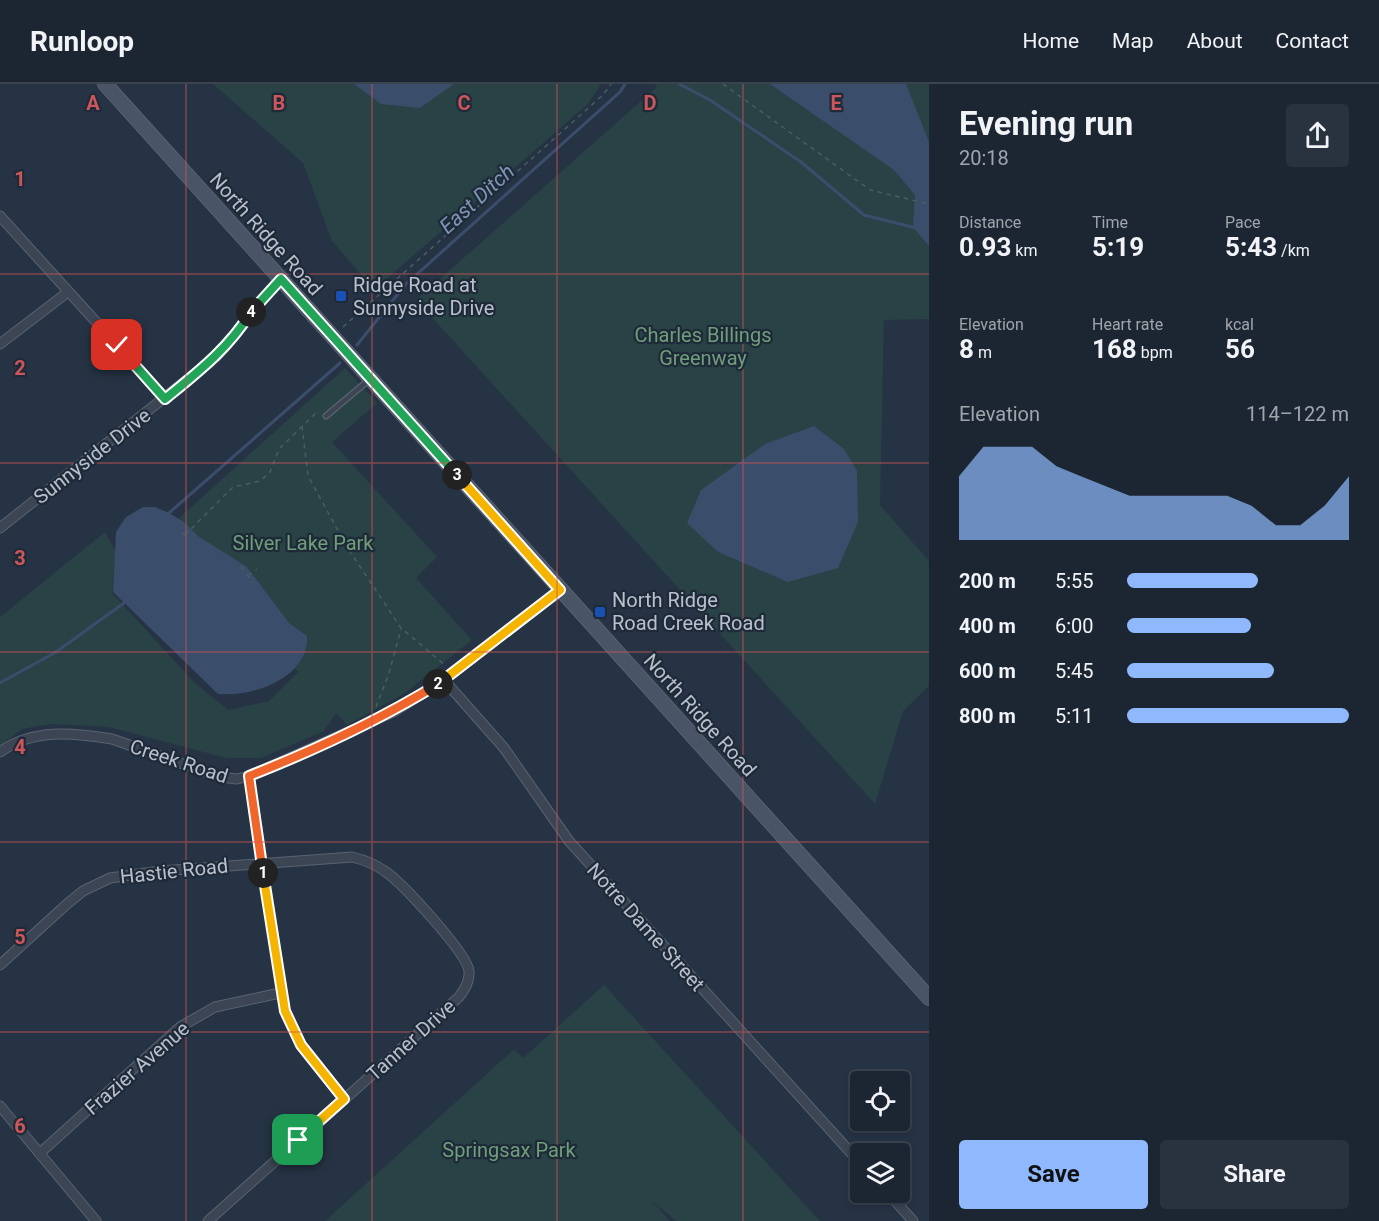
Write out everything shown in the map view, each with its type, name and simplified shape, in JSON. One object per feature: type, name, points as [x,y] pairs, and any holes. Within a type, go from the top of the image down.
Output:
[{"type":"street","name":"North Ridge Road","points":[[105,84],[929,998]]},
{"type":"street","points":[[0,216],[165,399]]},
{"type":"street","name":"Sunnyside Drive","points":[[0,528],[218,355],[234,338],[265,294],[281,279]]},
{"type":"street","points":[[0,344],[68,292]]},
{"type":"street","name":"Creek Road","points":[[0,752],[23,739],[37,735],[94,736],[112,739],[220,777],[237,779],[249,776],[370,723],[444,680],[560,590]]},
{"type":"street","name":"Notre Dame Street","points":[[444,680],[510,755],[569,841],[850,1152]]},
{"type":"street","points":[[249,776],[280,993],[285,1011],[301,1045],[344,1099]]},
{"type":"street","name":"Hastie Road","points":[[0,965],[67,904],[93,886],[110,878],[160,870],[352,857],[369,861],[393,878],[462,953],[470,972]]},
{"type":"street","name":"Tanner Drive","points":[[208,1221],[459,997],[468,984],[470,972]]},
{"type":"street","name":"Frazier Avenue","points":[[40,1153],[180,1027],[215,1007],[280,993]]},
{"type":"street","points":[[0,1106],[96,1221]]},
{"type":"street","points":[[897,1203],[913,1221]]},
{"type":"lane","points":[[326,416],[370,379]]},
{"type":"path","points":[[340,330],[603,95],[611,84]]},
{"type":"path","points":[[723,84],[870,190],[929,204]]},
{"type":"path","points":[[185,535],[233,487],[260,481],[270,472],[279,448],[316,413]]},
{"type":"path","points":[[302,426],[308,476],[347,547],[401,628],[444,662]]},
{"type":"path","points":[[182,533],[189,538]]},
{"type":"path","points":[[241,567],[253,583]]},
{"type":"path","points":[[247,575],[257,569]]},
{"type":"path","points":[[370,723],[389,674],[401,628]]},
{"type":"green space","points":[[213,84],[601,84],[588,104],[383,282],[363,277],[332,241],[303,163]]},
{"type":"green space","name":"Charles Billings Greenway","points":[[655,84],[929,84],[929,319],[884,320],[880,505],[929,561],[929,686],[903,711],[875,804],[416,300],[657,87]]},
{"type":"green space","name":"Silver Lake Park","points":[[345,368],[377,403],[332,442],[437,557],[416,578],[472,640],[404,694],[347,725],[336,713],[324,731],[261,758],[226,758],[109,727],[51,724],[22,729],[0,745],[0,617],[105,532],[116,551],[112,593],[195,683],[228,710],[269,701],[298,672],[168,528]]},
{"type":"green space","name":"Springsax Park","points":[[604,985],[820,1221],[676,1221],[651,1200],[670,1221],[325,1221],[514,1049],[523,1058]]},
{"type":"water","points":[[354,84],[454,84],[420,108],[381,104]]},
{"type":"water","points":[[770,84],[906,84],[929,142],[929,246],[913,227],[915,195],[894,170]]},
{"type":"water","points":[[814,426],[844,449],[857,471],[858,522],[838,568],[788,582],[718,552],[687,523],[701,490],[765,444]]},
{"type":"water","points":[[143,507],[155,507],[169,513],[184,522],[198,536],[247,567],[289,623],[307,636],[305,651],[299,663],[289,674],[262,688],[247,692],[218,694],[113,592],[116,532],[126,517]]},
{"type":"waterway","name":"East Ditch","points":[[357,345],[406,284],[620,92],[625,84]]},
{"type":"waterway","points":[[679,84],[710,100],[801,162],[864,215],[916,228]]},
{"type":"waterway","name":"East Ditch","points":[[169,513],[340,363]]},
{"type":"waterway","name":"East Ditch","points":[[0,683],[56,652],[124,603]]},
{"type":"place","name":"Ridge Road at Sunnyside Drive","points":[[341,296]]},
{"type":"place","name":"North Ridge Road Creek Road","points":[[600,612]]},
{"type":"route","points":[[117,345],[165,399],[218,355],[234,338],[265,294],[281,279],[560,590],[444,680],[393,712],[291,760],[249,776],[280,993],[285,1011],[301,1045],[344,1099],[298,1140]]}]
